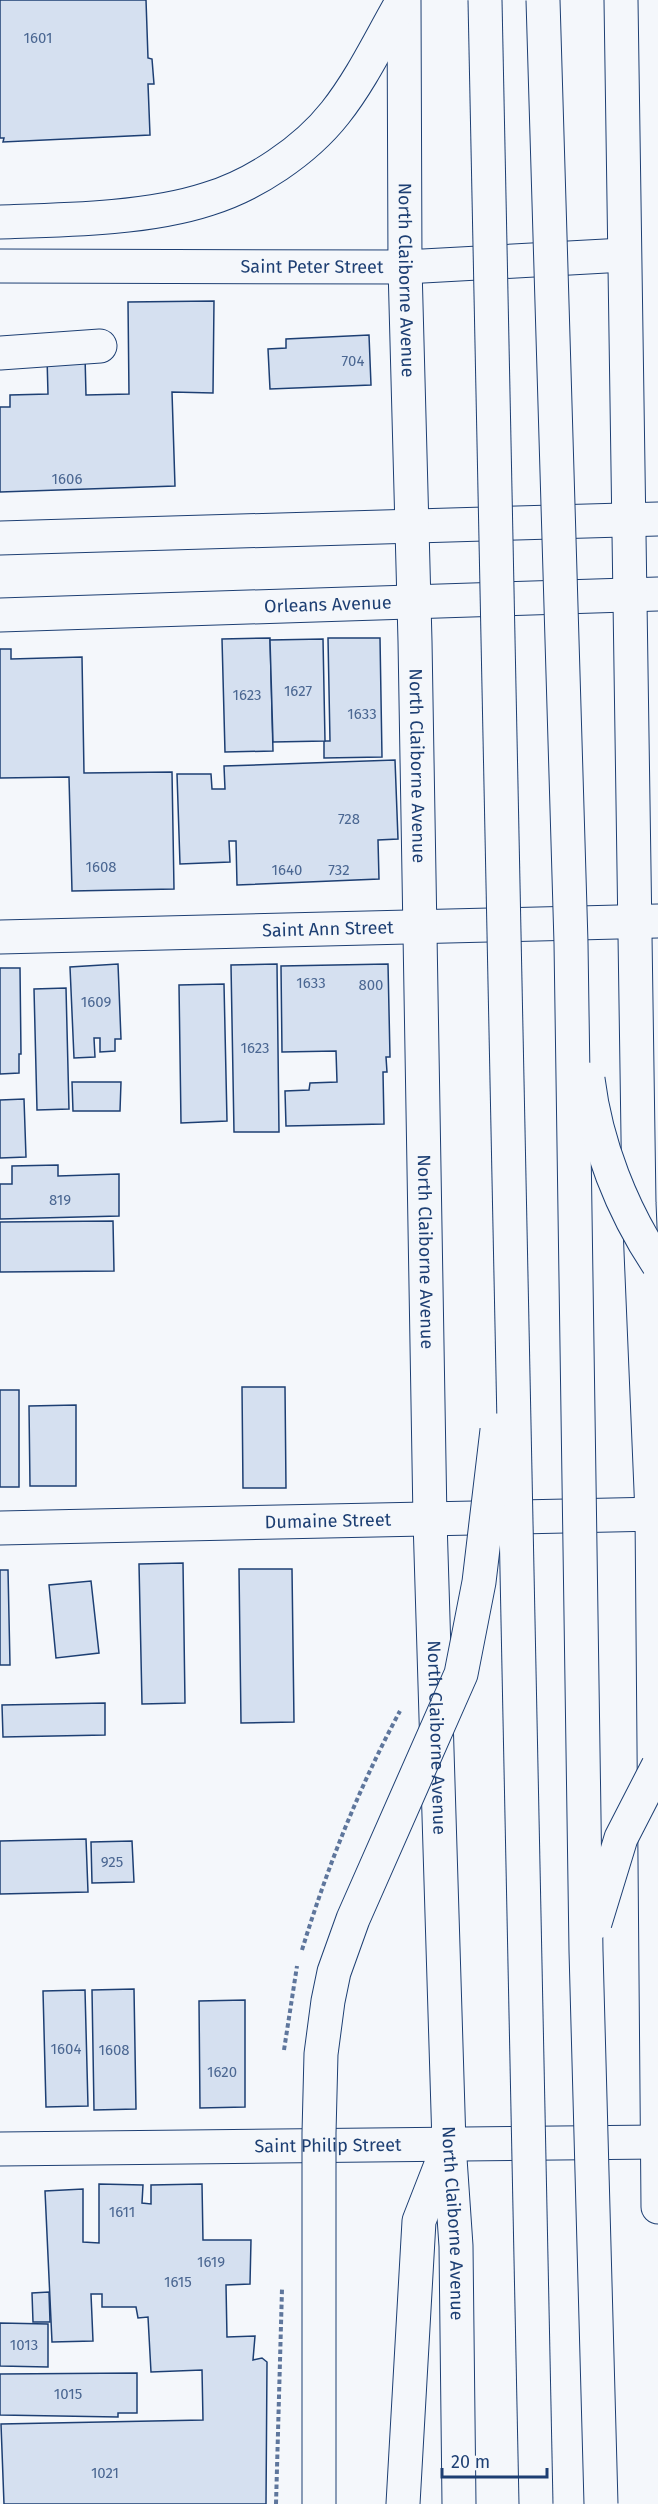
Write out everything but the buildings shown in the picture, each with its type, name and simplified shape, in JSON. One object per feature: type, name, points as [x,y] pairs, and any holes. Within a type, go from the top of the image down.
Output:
[{"type":"main road","points":[[0,222],[77,220],[151,210],[208,199],[255,178],[303,145],[334,115],[358,82],[403,0]]},
{"type":"main road","name":"North Claiborne Avenue","points":[[403,0],[405,267],[414,603],[430,1520],[449,2144],[456,2246],[459,2504]]},
{"type":"main road","points":[[485,0],[536,2504]]},
{"type":"main road","points":[[543,0],[571,943],[586,1951],[601,2504]]},
{"type":"main road","points":[[621,0],[624,255],[644,520],[647,921],[639,1203],[655,1514],[658,2207]]},
{"type":"main road","name":"Saint Peter Street","points":[[0,266],[405,267],[624,255]]},
{"type":"main road","points":[[0,353],[100,346]]},
{"type":"main road","points":[[0,538],[644,520]]},
{"type":"main road","name":"Orleans Avenue","points":[[0,615],[645,594]]},
{"type":"main road","name":"Saint Ann Street","points":[[0,937],[647,921]]},
{"type":"main road","points":[[571,943],[593,1108],[606,1158],[633,1224],[658,1264]]},
{"type":"main road","points":[[319,2504],[319,2133],[321,2054],[328,2001],[334,1972],[353,1919],[461,1674],[479,1582],[512,1312]]},
{"type":"main road","name":"Dumaine Street","points":[[0,1528],[655,1514]]},
{"type":"main road","points":[[586,1951],[621,1838],[658,1766]]},
{"type":"main road","name":"Saint Philip Street","points":[[0,2149],[657,2142]]},
{"type":"main road","points":[[403,2504],[419,2221],[449,2144]]}]
